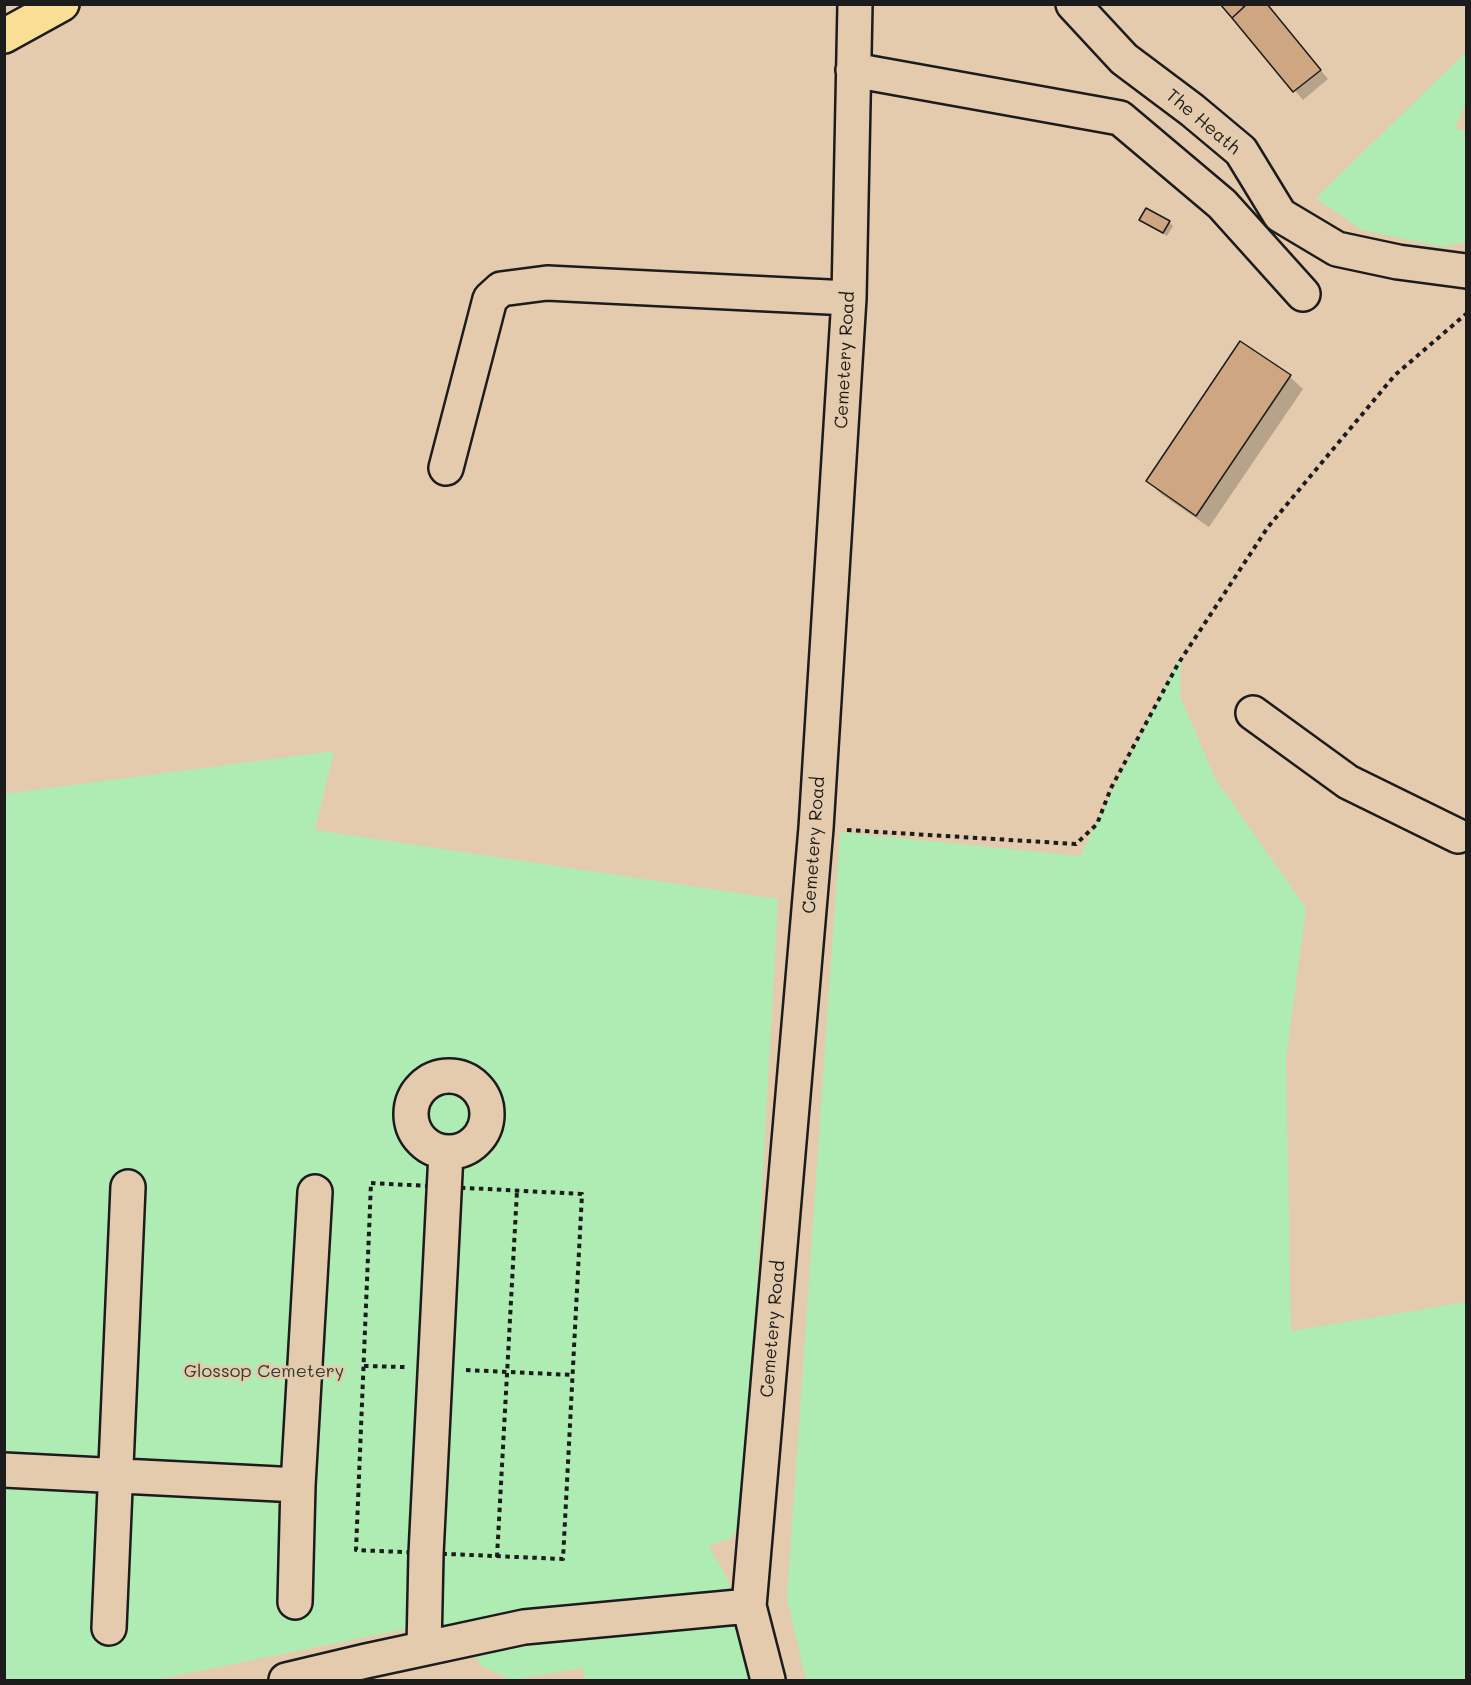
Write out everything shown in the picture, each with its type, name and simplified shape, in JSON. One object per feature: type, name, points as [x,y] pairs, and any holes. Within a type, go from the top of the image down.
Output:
[{"type":"main road","points":[[4,36],[62,4]]},
{"type":"street","name":"Cemetery Road","points":[[768,1680],[749,1606],[816,828],[849,298],[855,4]]},
{"type":"street","name":"The Heath","points":[[1073,4],[1124,58],[1241,151],[1280,215],[1337,249],[1398,262],[1467,271]]},
{"type":"street","points":[[853,70],[1120,118],[1222,204],[1303,294]]},
{"type":"street","points":[[446,468],[490,298],[501,289],[547,283],[849,298]]},
{"type":"street","points":[[1253,713],[1348,782],[1464,831]]},
{"type":"street","points":[[424,1648],[426,1554],[446,1153]]},
{"type":"street","points":[[110,1628],[128,1187]]},
{"type":"street","points":[[295,1602],[298,1485],[315,1192]]},
{"type":"street","points":[[4,1470],[298,1485]]},
{"type":"street","points":[[286,1680],[524,1627],[749,1606]]},
{"type":"path","points":[[816,828],[1077,843],[1097,824],[1112,788],[1178,664],[1268,527],[1395,375],[1467,314]]},
{"type":"path","points":[[497,1557],[517,1191]]},
{"type":"green space","points":[[1466,52],[1466,101],[1455,128],[1466,132],[1466,242],[1442,247],[1362,230],[1316,198]]},
{"type":"green space","points":[[1181,654],[1180,697],[1216,780],[1306,908],[1286,1059],[1291,1331],[1466,1302],[1466,1680],[806,1680],[787,1598],[840,832],[1080,856]]},
{"type":"green space","name":"Glossop Cemetery","points":[[334,751],[315,830],[778,899],[744,1518],[731,1538],[709,1546],[728,1580],[752,1680],[585,1680],[582,1668],[512,1680],[483,1667],[454,1627],[401,1630],[155,1680],[5,1680],[4,794]]},
{"type":"building","points":[[1220,4],[1242,4],[1244,7],[1232,18]]},
{"type":"building","points":[[1247,4],[1267,4],[1321,70],[1293,92],[1232,18]]},
{"type":"building","points":[[1146,208],[1170,221],[1163,233],[1139,220]]},
{"type":"building","points":[[1240,341],[1291,375],[1196,516],[1146,481]]}]
